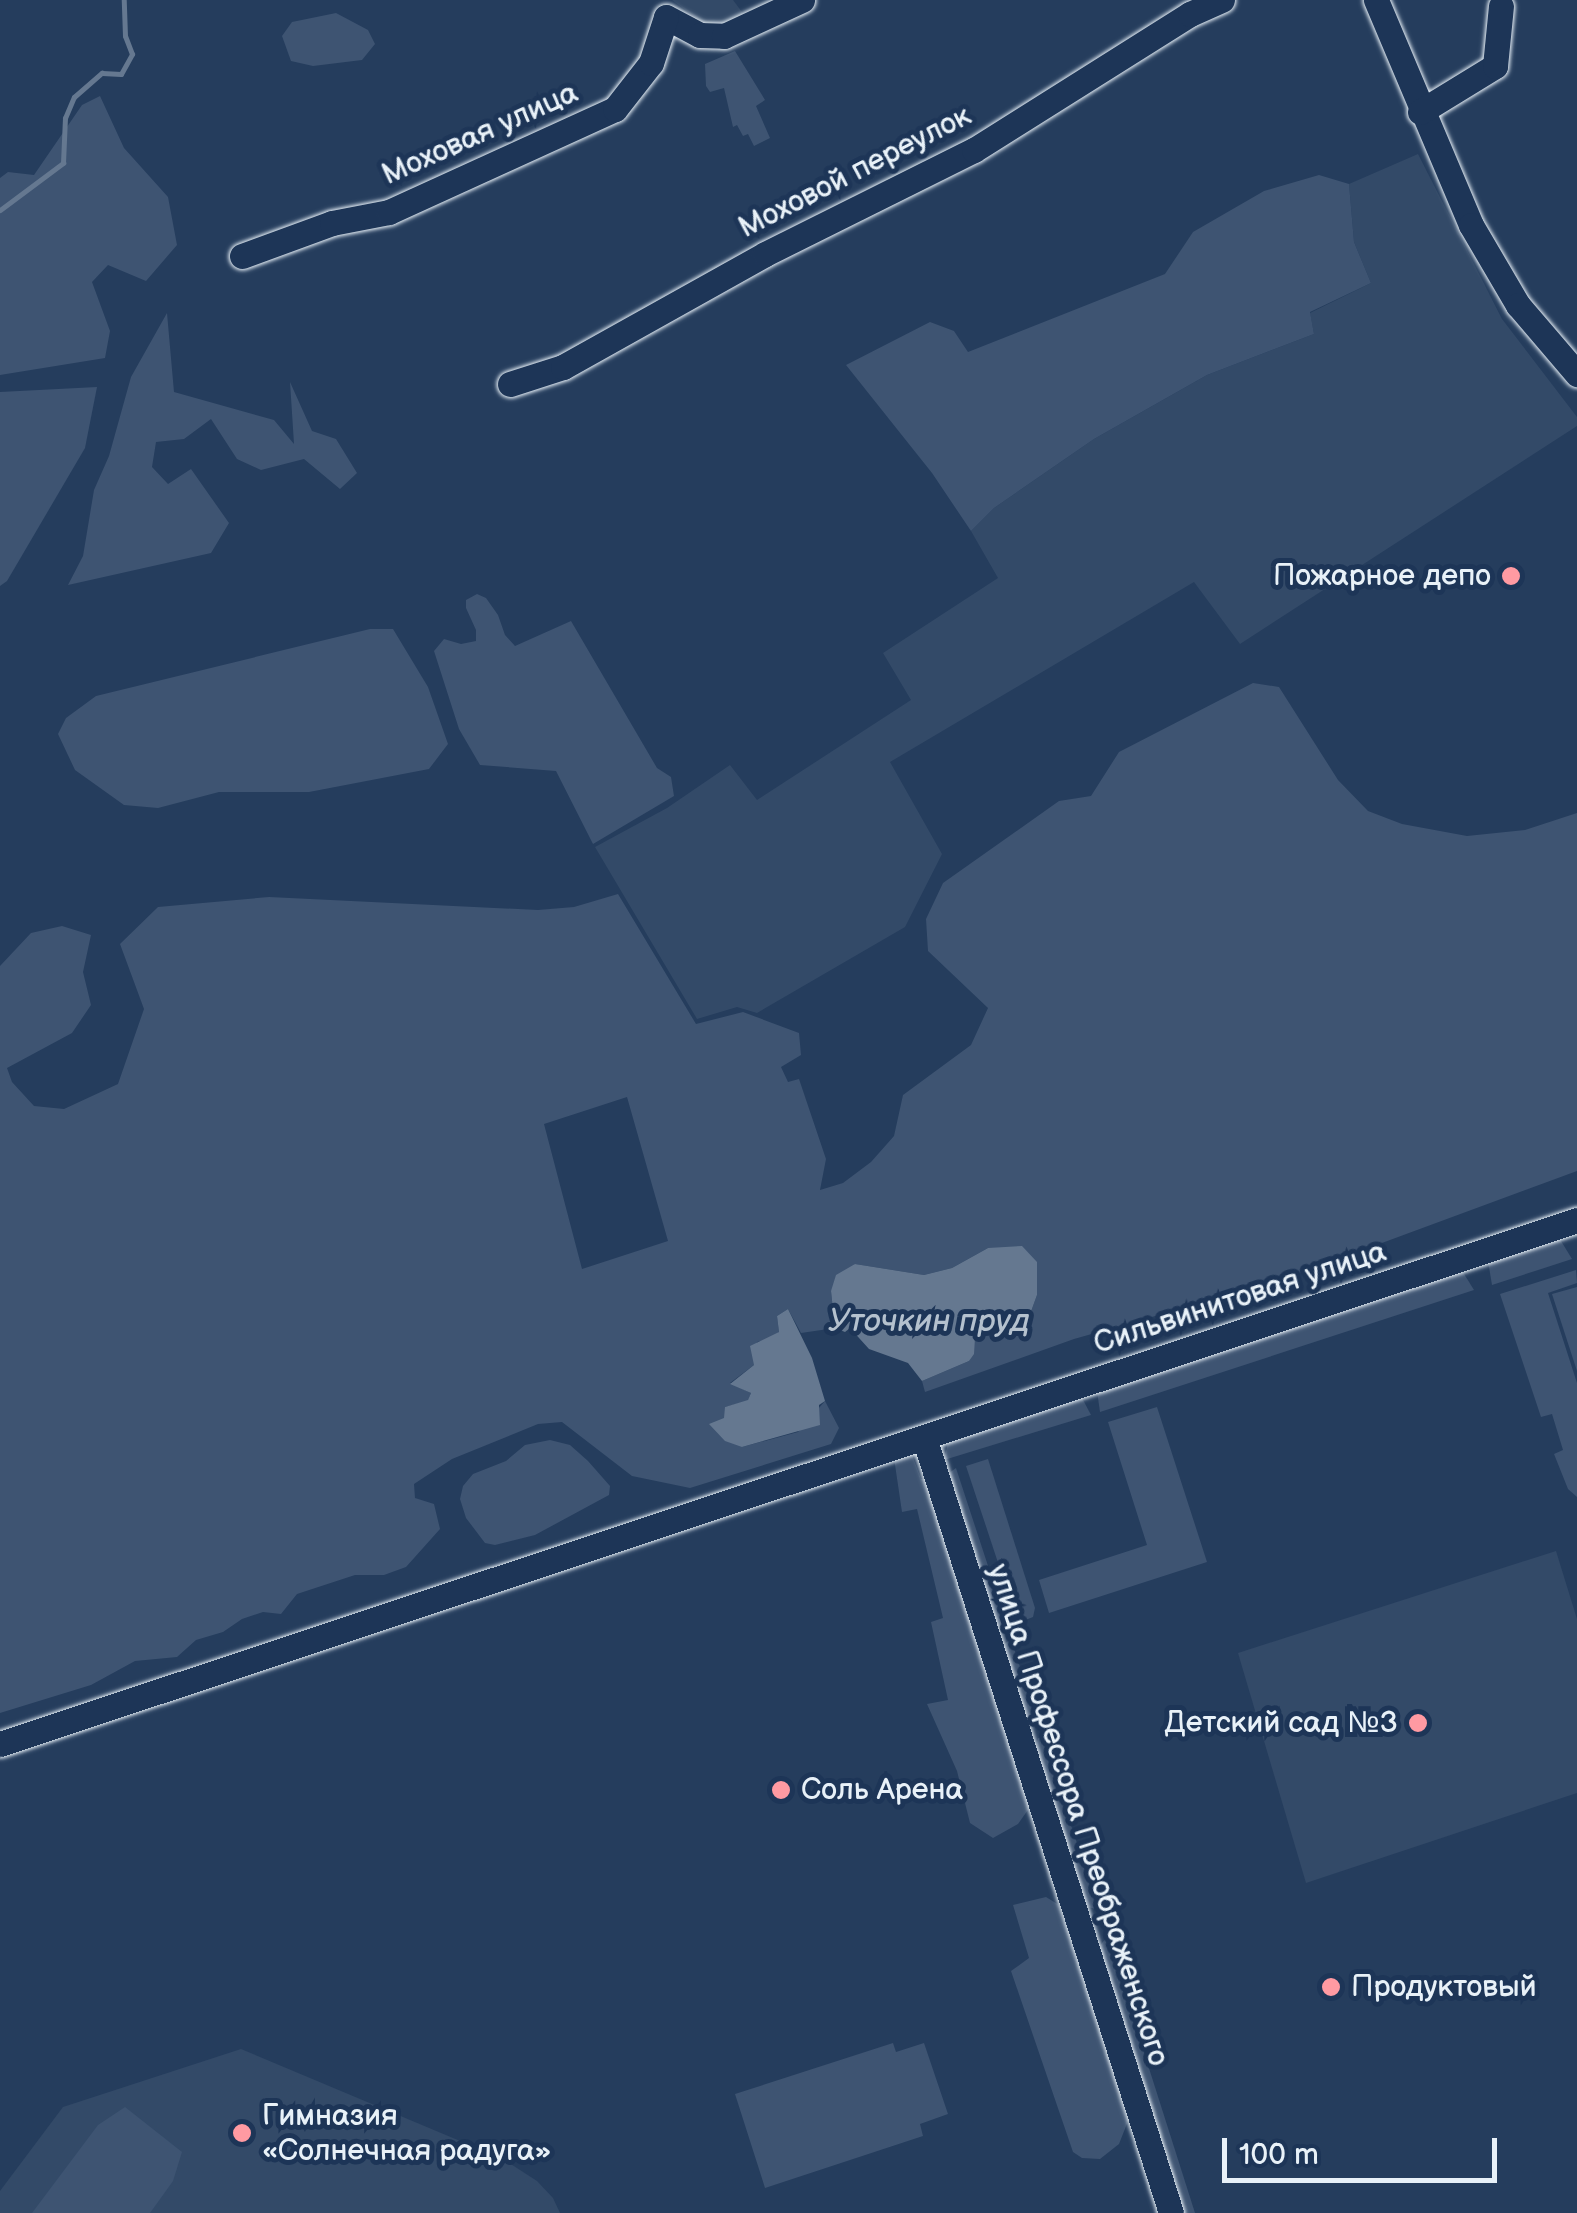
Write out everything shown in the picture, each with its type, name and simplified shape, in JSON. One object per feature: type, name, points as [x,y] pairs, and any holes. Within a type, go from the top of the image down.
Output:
[{"type":"street","name":"Моховая улица","points":[[242,256],[332,223],[389,212],[615,109],[650,63],[662,9],[700,35],[724,36],[802,0]]},
{"type":"street","name":"Моховой переулок","points":[[510,384],[564,367],[766,254],[974,150],[1190,14],[1222,0]]},
{"type":"street","points":[[1376,0],[1420,112],[1496,270],[1531,323],[1577,374]]},
{"type":"street","points":[[1420,112],[1495,66],[1501,6]]},
{"type":"street","name":"Сильвинитовая улица","points":[[0,1744],[1577,1220]]},
{"type":"street","name":"улица Профессора Преображенского","points":[[924,1437],[1171,2213]]},
{"type":"shaded area","points":[[672,0],[733,0],[748,20],[728,26],[701,21]]},
{"type":"shaded area","points":[[336,13],[368,30],[375,44],[362,60],[313,66],[291,61],[282,36],[292,22]]},
{"type":"shaded area","points":[[735,51],[765,100],[756,106],[770,138],[754,146],[748,134],[743,136],[737,125],[733,127],[724,88],[710,92],[706,86],[705,64]]},
{"type":"shaded area","points":[[100,96],[124,148],[168,197],[177,245],[146,281],[108,265],[92,282],[110,331],[105,358],[0,375],[0,178],[8,172],[34,175],[82,105]]},
{"type":"shaded area","points":[[1418,154],[1502,319],[1577,417],[1577,426],[1240,644],[1194,582],[890,762],[942,854],[905,927],[757,1013],[737,1007],[697,1019],[595,847],[667,808],[730,765],[757,800],[911,700],[883,653],[998,578],[971,531],[994,508],[1094,439],[1207,375],[1314,334],[1310,313],[1371,283],[1354,242],[1349,184]]},
{"type":"shaded area","points":[[1319,175],[1349,184],[1354,242],[1371,283],[1310,312],[1314,334],[1207,375],[1094,439],[994,508],[971,531],[932,473],[846,365],[930,322],[954,331],[968,352],[1165,274],[1193,232],[1264,191]]},
{"type":"shaded area","points":[[167,313],[174,392],[274,420],[294,444],[290,382],[312,431],[336,439],[357,473],[340,489],[304,459],[261,470],[237,459],[211,419],[184,439],[156,442],[152,467],[168,484],[191,469],[229,523],[211,553],[68,585],[83,556],[94,490],[109,456],[131,377]]},
{"type":"shaded area","points":[[97,387],[85,448],[7,581],[0,586],[0,392]]},
{"type":"shaded area","points":[[477,594],[486,598],[515,646],[571,621],[657,768],[671,777],[674,796],[593,844],[556,771],[480,765],[459,729],[434,651],[444,639],[461,644],[476,641],[466,600]]},
{"type":"shaded area","points":[[370,629],[393,629],[428,687],[448,744],[429,769],[309,792],[219,792],[158,808],[124,805],[75,770],[58,734],[66,718],[96,696]]},
{"type":"shaded area","points":[[1253,683],[1279,687],[1338,780],[1368,811],[1402,824],[1467,836],[1525,830],[1577,813],[1577,1171],[1279,1281],[1074,1339],[925,1392],[922,1381],[969,1361],[975,1338],[1029,1317],[1037,1295],[1035,1278],[988,1248],[952,1268],[924,1275],[855,1264],[831,1291],[835,1328],[801,1333],[788,1309],[777,1316],[779,1332],[774,1338],[757,1342],[754,1365],[730,1383],[751,1393],[748,1401],[725,1407],[742,1447],[798,1432],[825,1401],[839,1428],[831,1444],[690,1488],[632,1476],[562,1422],[538,1424],[452,1459],[414,1484],[415,1498],[434,1504],[440,1529],[406,1567],[384,1575],[355,1575],[297,1594],[281,1614],[263,1612],[242,1619],[223,1632],[196,1640],[177,1657],[135,1661],[91,1685],[0,1713],[0,966],[31,933],[62,926],[91,935],[83,972],[91,1005],[72,1033],[7,1068],[12,1082],[34,1106],[64,1109],[118,1084],[144,1009],[120,944],[158,907],[269,897],[538,910],[574,907],[618,894],[696,1024],[743,1012],[799,1033],[801,1055],[781,1067],[788,1082],[799,1079],[826,1159],[820,1190],[843,1183],[871,1162],[894,1136],[903,1095],[971,1045],[988,1008],[928,951],[926,919],[943,883],[1059,801],[1091,796],[1119,752]],"holes":[[[627,1097],[668,1241],[582,1269],[544,1124]]]},
{"type":"shaded area","points":[[1558,1236],[1572,1259],[1492,1285],[1488,1261]]},
{"type":"shaded area","points":[[1461,1269],[1474,1290],[1100,1412],[1097,1391]]},
{"type":"shaded area","points":[[1576,1270],[1577,1283],[1548,1293],[1577,1383],[1577,1497],[1568,1489],[1554,1454],[1563,1450],[1552,1414],[1541,1417],[1500,1294]]},
{"type":"shaded area","points":[[1577,1287],[1577,1371],[1552,1294]]},
{"type":"shaded area","points":[[1081,1396],[1091,1415],[944,1460],[949,1438]]},
{"type":"shaded area","points":[[1157,1407],[1207,1562],[1049,1613],[1039,1580],[1147,1545],[1108,1422]]},
{"type":"shaded area","points":[[550,1440],[570,1445],[588,1461],[610,1486],[609,1495],[535,1535],[495,1545],[485,1543],[466,1518],[460,1499],[463,1486],[473,1474],[506,1461],[525,1445]]},
{"type":"shaded area","points":[[911,1452],[921,1479],[925,1479],[1030,1807],[1018,1824],[993,1838],[970,1823],[957,1771],[927,1704],[948,1700],[931,1622],[943,1618],[917,1509],[902,1512],[894,1458]]},
{"type":"shaded area","points":[[988,1459],[1035,1608],[1033,1617],[1018,1623],[966,1466]]},
{"type":"shaded area","points":[[956,1468],[1008,1627],[997,1626],[945,1476]]},
{"type":"shaded area","name":"Детский сад №3","points":[[1556,1551],[1577,1619],[1577,1793],[1306,1883],[1238,1653]]},
{"type":"shaded area","points":[[1011,1639],[1038,1723],[1024,1718],[1003,1645]]},
{"type":"shaded area","points":[[1042,1737],[1099,1910],[1085,1906],[1035,1752],[1038,1738]]},
{"type":"shaded area","points":[[1046,1897],[1059,1905],[1130,2116],[1119,2144],[1100,2159],[1082,2158],[1073,2152],[1011,1971],[1029,1958],[1013,1905]]},
{"type":"shaded area","points":[[1107,1936],[1195,2213],[1183,2213],[1098,1949]]},
{"type":"shaded area","points":[[893,2043],[896,2052],[924,2043],[948,2114],[920,2124],[923,2136],[765,2188],[735,2094]]},
{"type":"shaded area","name":"Гимназия «Солнечная радуга»","points":[[241,2049],[503,2159],[537,2181],[553,2198],[560,2213],[0,2213],[0,2191],[63,2107]]},
{"type":"shaded area","points":[[125,2107],[182,2152],[173,2181],[150,2213],[32,2213],[98,2125]]},
{"type":"water","name":"Уточкин пруд","points":[[1022,1246],[1037,1262],[1037,1295],[1029,1317],[975,1338],[974,1354],[969,1361],[922,1381],[908,1363],[869,1349],[850,1328],[845,1332],[835,1328],[831,1291],[836,1275],[855,1264],[924,1275],[952,1268],[988,1248]]},
{"type":"water","name":"Уточкин пруд","points":[[788,1309],[812,1358],[825,1401],[819,1405],[820,1425],[742,1447],[725,1441],[709,1424],[724,1418],[725,1407],[748,1400],[751,1393],[730,1384],[754,1365],[750,1346],[779,1332],[777,1316]]},
{"type":"waterway","points":[[0,210],[63,163],[65,118],[74,97],[102,73],[121,74],[132,54],[125,36],[124,0]]},
{"type":"place","name":"Пожарное депо","points":[[1511,576]]},
{"type":"place","name":"Детский сад №3","points":[[1418,1723]]},
{"type":"place","name":"Соль Арена","points":[[781,1790]]},
{"type":"place","name":"Продуктовый","points":[[1331,1987]]},
{"type":"place","name":"Гимназия «Солнечная радуга»","points":[[242,2133]]}]
